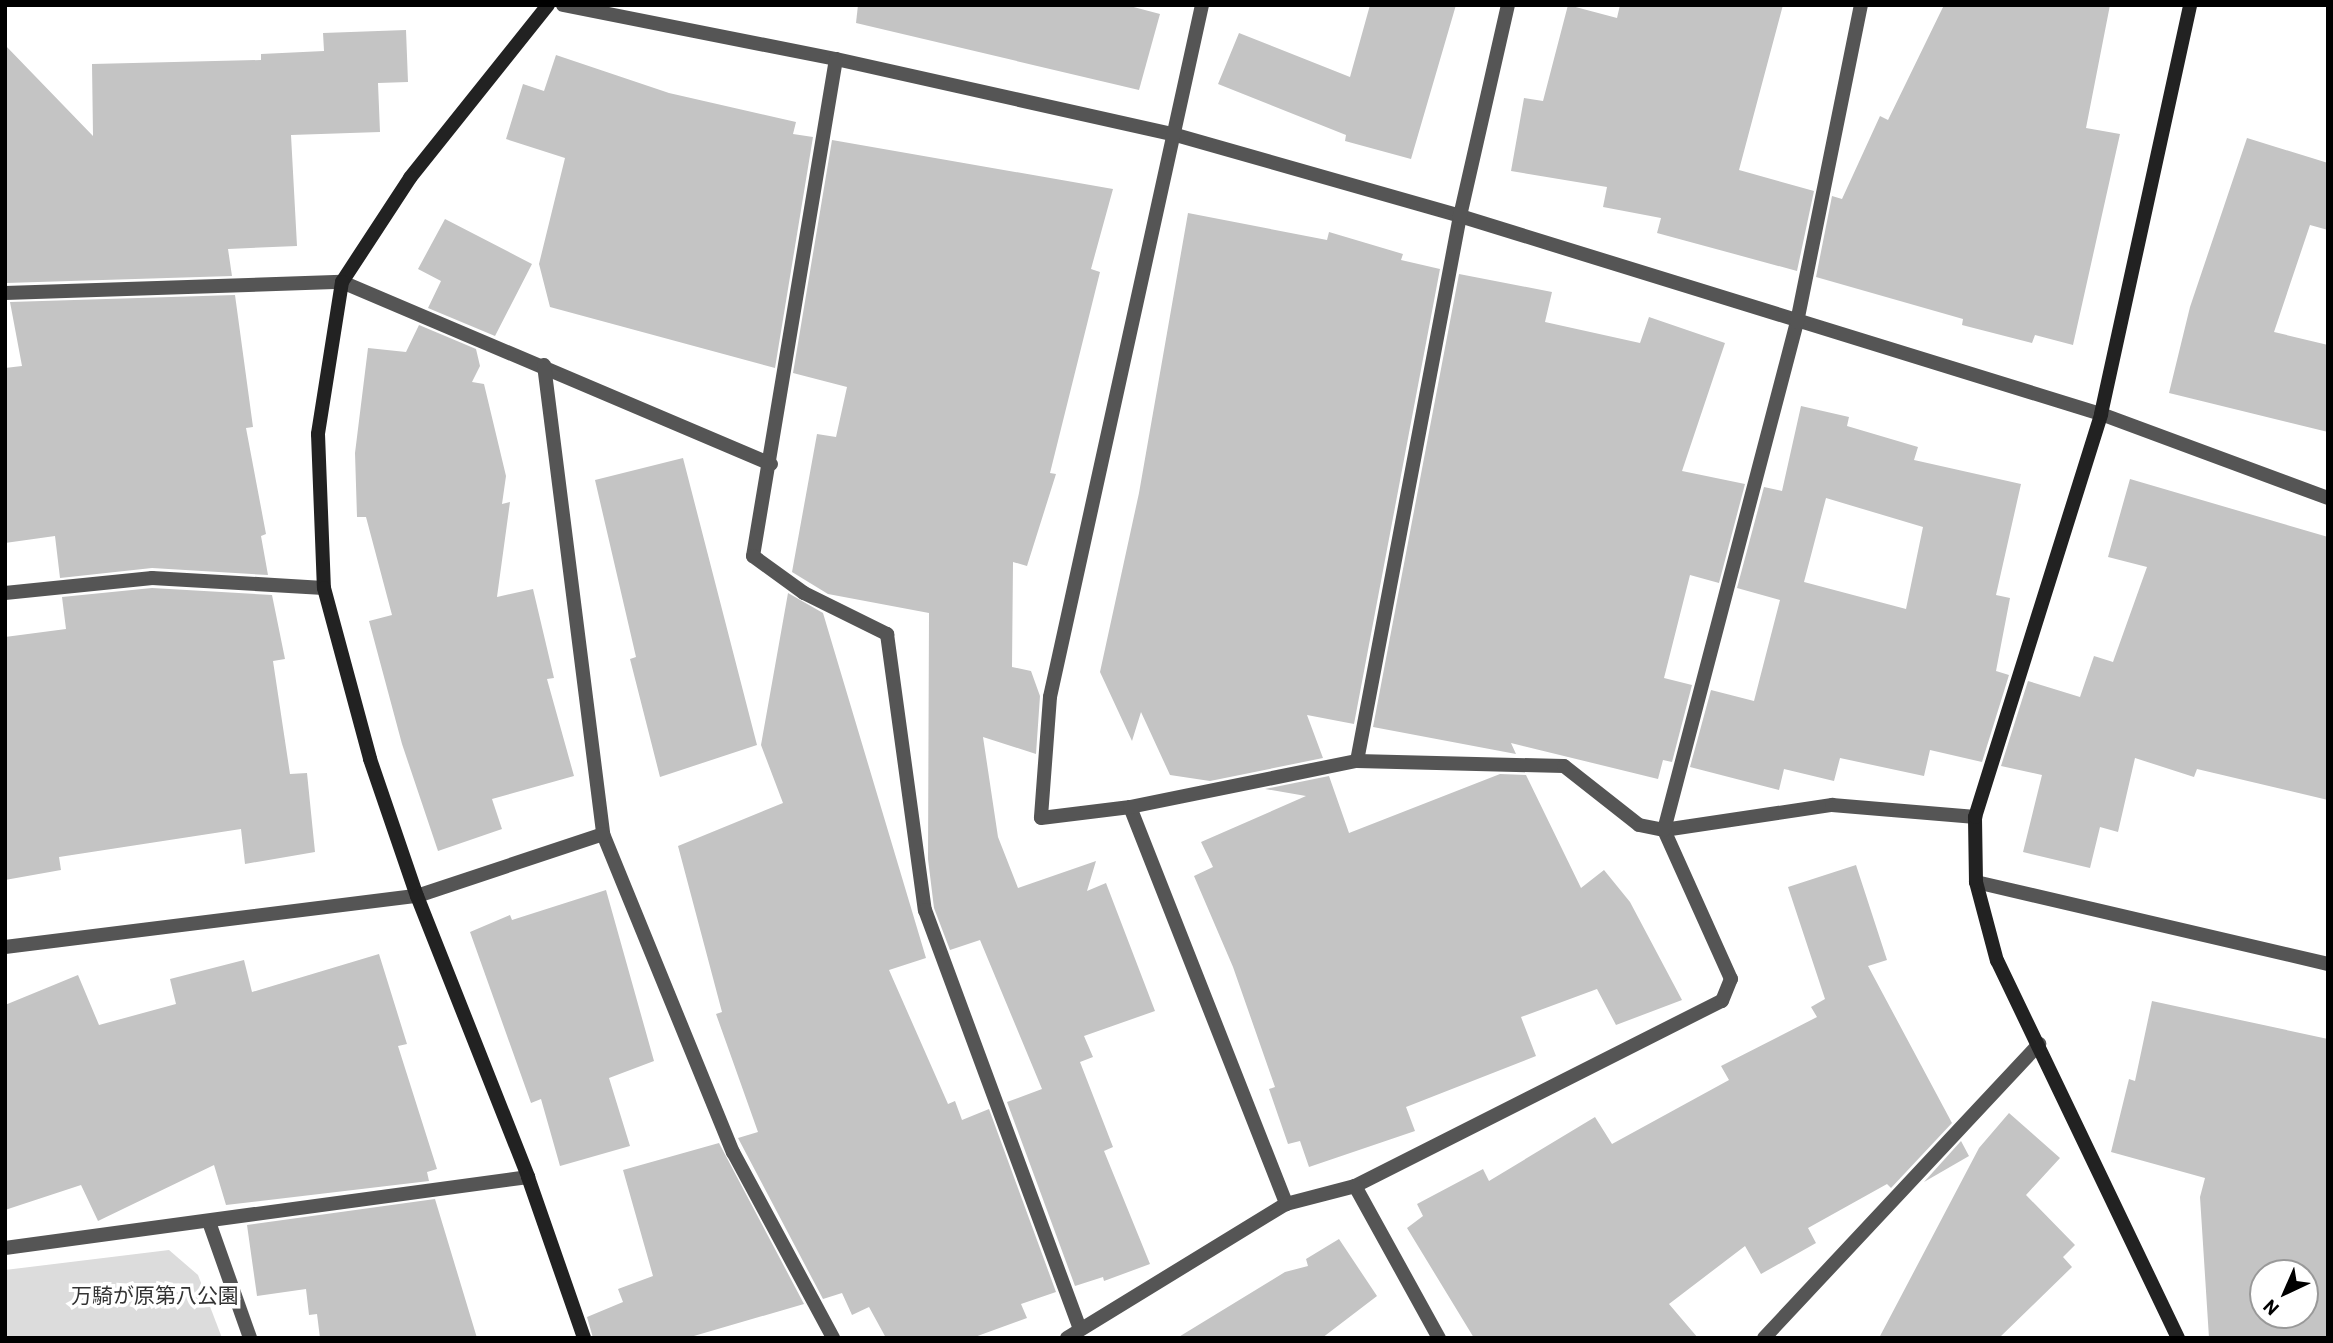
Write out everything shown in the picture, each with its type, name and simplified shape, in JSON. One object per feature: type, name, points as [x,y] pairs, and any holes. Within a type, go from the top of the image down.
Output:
[{"type":"street","points":[[548,5],[410,178],[342,282],[318,435],[324,588],[370,759],[417,896],[528,1177],[584,1338]]},
{"type":"street","points":[[563,5],[836,59],[1176,135],[1460,216],[2101,414],[2328,498]]},
{"type":"street","points":[[1202,5],[1176,135],[1050,697],[1041,818],[1130,807],[1357,761],[1564,766],[1639,825],[1664,830],[1832,805],[1975,817]]},
{"type":"street","points":[[1357,761],[1460,216],[1508,5]]},
{"type":"street","points":[[1067,1338],[1286,1203],[1355,1186],[1722,1001],[1731,979],[1664,830],[1797,322],[1861,5]]},
{"type":"street","points":[[2178,1338],[1997,961],[1976,882],[1975,817],[2101,414],[2190,5]]},
{"type":"street","points":[[836,59],[771,464],[753,556],[804,593],[887,634],[925,910],[1080,1328]]},
{"type":"street","points":[[5,293],[342,282],[544,365],[771,464]]},
{"type":"street","points":[[544,365],[603,834],[733,1152],[833,1338]]},
{"type":"street","points":[[5,593],[152,578],[324,588]]},
{"type":"street","points":[[1130,807],[1286,1203]]},
{"type":"street","points":[[5,947],[417,896],[603,834]]},
{"type":"street","points":[[1976,882],[2328,964]]},
{"type":"street","points":[[1764,1338],[2039,1044]]},
{"type":"street","points":[[5,1248],[528,1177]]},
{"type":"street","points":[[1355,1186],[1439,1338]]},
{"type":"street","points":[[209,1222],[250,1338]]},
{"type":"green space","name":"万騎が原第八公園","points":[[169,1250],[198,1275],[222,1338],[5,1338],[5,1270]]},
{"type":"building","points":[[858,5],[1126,5],[1160,14],[1139,90],[856,23]]},
{"type":"building","points":[[1370,5],[1456,5],[1411,159],[1345,141],[1346,135],[1218,84],[1239,33],[1350,77]]},
{"type":"building","points":[[1568,5],[1617,18],[1620,5],[1783,5],[1739,170],[1814,191],[1797,271],[1657,233],[1661,218],[1603,207],[1607,187],[1511,171],[1524,98],[1543,101]]},
{"type":"building","points":[[1944,5],[2110,5],[2086,128],[2120,134],[2073,345],[2035,335],[2032,343],[1962,325],[1963,319],[1816,277],[1832,196],[1842,199],[1880,116],[1888,120]]},
{"type":"building","points":[[406,30],[408,82],[378,83],[380,132],[291,135],[297,246],[228,249],[232,276],[6,283],[5,45],[93,136],[92,64],[261,60],[261,54],[324,51],[323,33]]},
{"type":"building","points":[[556,55],[669,93],[796,122],[793,134],[813,137],[775,368],[550,307],[539,264],[565,158],[506,139],[523,84],[544,91]]},
{"type":"building","points":[[2247,138],[2328,163],[2328,230],[2310,225],[2274,332],[2328,345],[2328,432],[2169,393],[2190,307]]},
{"type":"building","points":[[832,140],[1113,189],[1091,269],[1100,272],[1050,473],[1056,474],[1027,566],[1013,562],[1012,667],[1031,671],[1040,696],[1036,754],[983,737],[998,837],[1018,888],[1096,861],[1087,891],[1106,883],[1155,1011],[1084,1036],[1093,1057],[1080,1062],[1113,1147],[1104,1151],[1150,1264],[1104,1281],[1103,1277],[1075,1286],[1007,1102],[1042,1089],[980,940],[950,950],[934,908],[928,859],[929,613],[828,594],[792,572],[817,434],[836,437],[847,387],[793,373]]},
{"type":"building","points":[[1188,213],[1327,240],[1329,232],[1403,254],[1401,260],[1440,269],[1354,724],[1307,715],[1323,758],[1210,781],[1170,775],[1141,712],[1132,741],[1100,672],[1139,493]]},
{"type":"building","points":[[445,219],[532,264],[495,336],[428,308],[441,281],[418,269]]},
{"type":"building","points":[[1459,274],[1552,292],[1545,322],[1640,343],[1649,317],[1725,343],[1682,471],[1745,484],[1719,583],[1690,575],[1664,678],[1692,685],[1672,762],[1663,760],[1658,779],[1511,743],[1516,754],[1373,727]]},
{"type":"building","points":[[235,295],[253,427],[246,428],[266,534],[261,536],[268,575],[152,568],[60,578],[55,536],[5,543],[5,368],[22,366],[10,302]]},
{"type":"building","points":[[419,325],[476,349],[480,366],[472,382],[484,384],[506,476],[502,504],[510,502],[497,597],[533,589],[554,678],[547,679],[574,776],[492,799],[502,829],[438,851],[402,744],[369,621],[392,615],[366,517],[357,517],[355,453],[368,348],[406,352]]},
{"type":"building","points":[[1801,406],[1849,417],[1847,426],[1918,447],[1914,460],[2021,484],[1996,595],[2010,598],[1996,671],[2009,675],[1982,762],[1930,750],[1924,776],[1840,758],[1834,781],[1784,769],[1779,790],[1690,767],[1711,690],[1754,701],[1780,600],[1737,588],[1764,487],[1782,491]],"holes":[[[1826,498],[1923,527],[1906,609],[1804,582]]]},
{"type":"building","points":[[683,458],[757,745],[660,777],[630,659],[636,657],[595,480]]},
{"type":"building","points":[[2130,479],[2328,537],[2328,800],[2197,769],[2194,777],[2135,758],[2118,832],[2100,827],[2090,868],[2023,852],[2042,775],[2001,766],[2028,681],[2080,697],[2094,656],[2113,662],[2147,567],[2108,557]]},
{"type":"building","points":[[152,588],[272,595],[285,659],[273,661],[290,774],[307,773],[315,852],[245,864],[241,829],[59,857],[61,870],[5,880],[5,637],[66,629],[62,597]]},
{"type":"building","points":[[788,593],[823,613],[926,958],[889,970],[948,1104],[955,1101],[962,1120],[989,1109],[1056,1292],[1021,1304],[1027,1318],[972,1338],[886,1338],[869,1307],[852,1315],[842,1293],[823,1299],[738,1138],[758,1132],[716,1014],[722,1012],[678,846],[783,803],[761,745]]},
{"type":"building","points":[[1500,774],[1526,775],[1581,888],[1604,870],[1630,902],[1682,1000],[1616,1025],[1597,989],[1521,1017],[1536,1056],[1406,1107],[1415,1131],[1309,1167],[1300,1141],[1288,1144],[1269,1089],[1275,1087],[1233,967],[1194,876],[1213,867],[1201,842],[1306,796],[1265,789],[1329,776],[1349,833]]},
{"type":"building","points":[[1856,865],[1887,960],[1868,966],[1952,1123],[1891,1188],[1887,1184],[1808,1228],[1816,1243],[1761,1274],[1745,1246],[1669,1304],[1698,1338],[1474,1338],[1407,1228],[1423,1216],[1417,1204],[1483,1169],[1489,1181],[1595,1117],[1612,1144],[1729,1080],[1721,1066],[1817,1017],[1811,1007],[1825,999],[1788,887]]},
{"type":"building","points":[[606,890],[654,1061],[609,1078],[630,1146],[560,1166],[541,1099],[531,1103],[470,932],[510,915],[512,920]]},
{"type":"building","points":[[379,954],[407,1044],[398,1046],[437,1169],[427,1172],[429,1181],[226,1205],[214,1165],[98,1221],[81,1185],[5,1210],[5,1005],[78,975],[99,1025],[176,1004],[170,979],[244,960],[252,992]]},
{"type":"building","points":[[2152,1001],[2328,1039],[2328,1338],[2209,1338],[2200,1197],[2205,1178],[2111,1152],[2129,1079],[2135,1081]]},
{"type":"building","points":[[2009,1113],[2060,1158],[2026,1195],[2075,1245],[2063,1257],[2072,1267],[1999,1338],[1879,1338],[1979,1148]]},
{"type":"building","points":[[1961,1141],[1969,1156],[1924,1182]]},
{"type":"building","points":[[719,1143],[804,1304],[687,1338],[593,1338],[587,1317],[623,1302],[618,1289],[653,1276],[623,1170]]},
{"type":"building","points":[[435,1199],[477,1338],[320,1338],[317,1314],[309,1315],[306,1289],[257,1296],[247,1225]]},
{"type":"building","points":[[1339,1239],[1377,1296],[1322,1338],[1177,1338],[1285,1272],[1308,1266],[1306,1259]]}]
